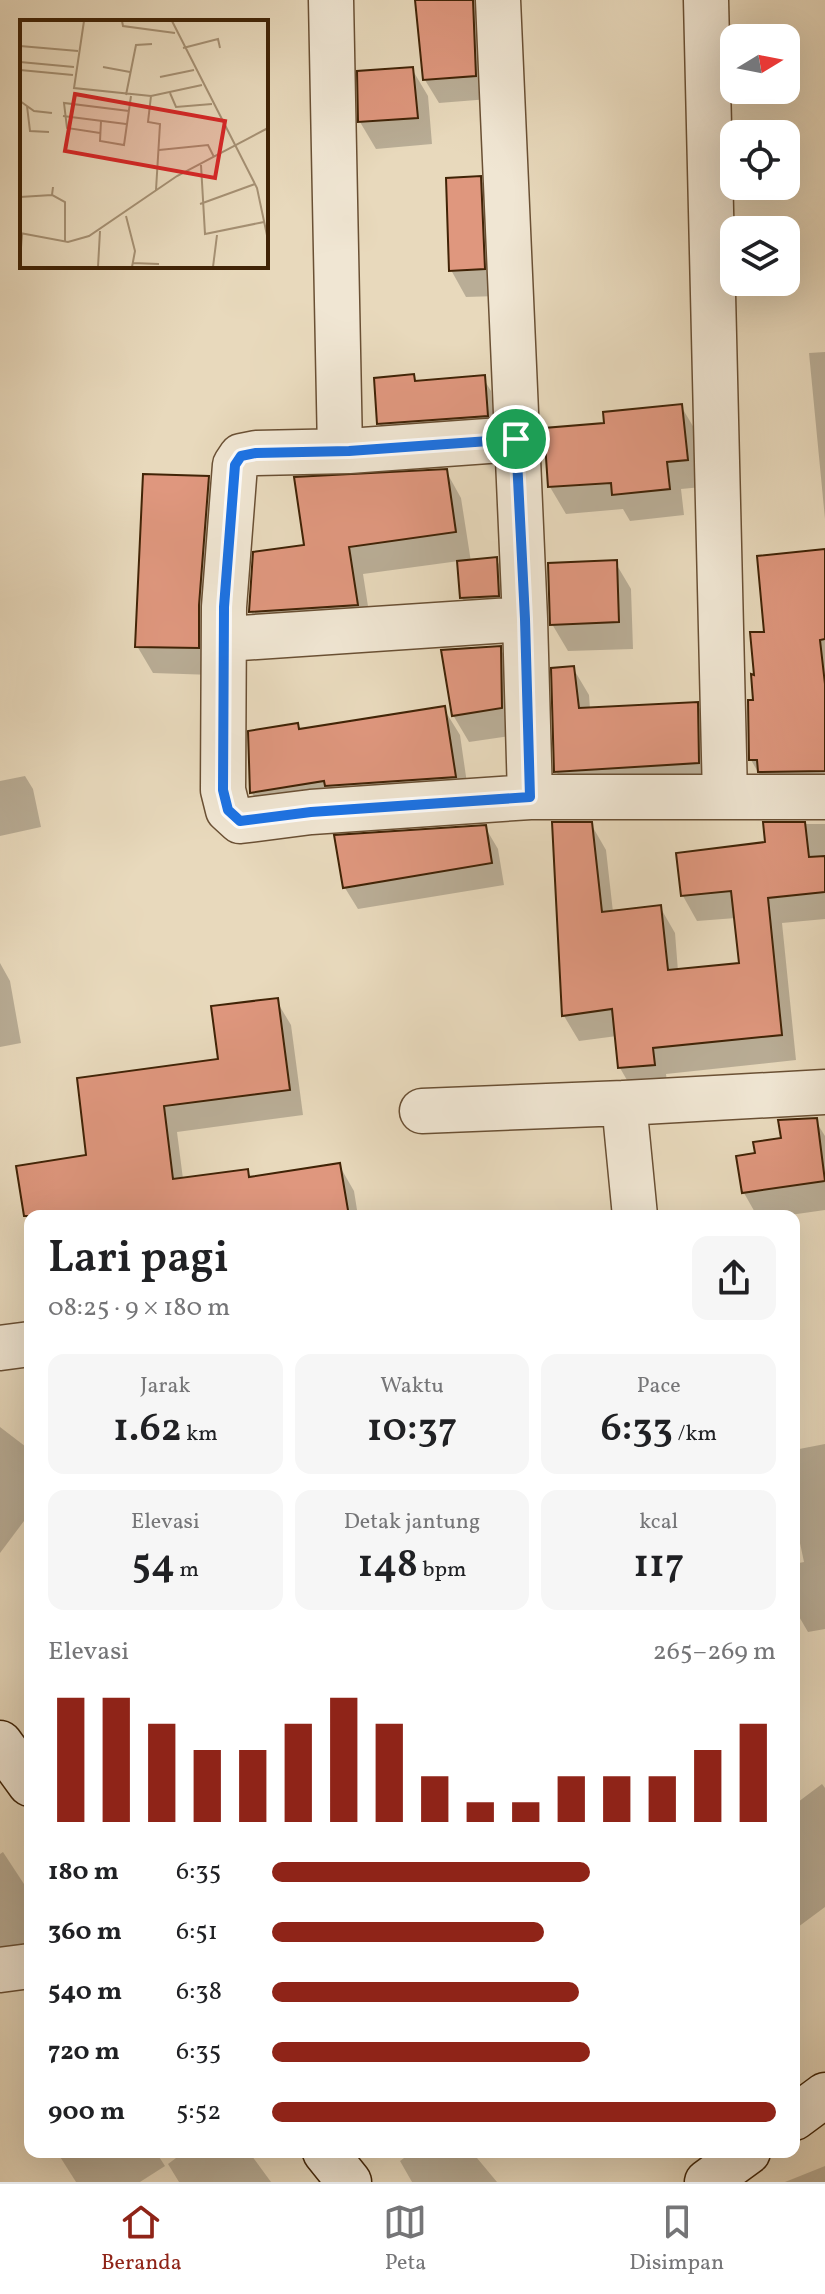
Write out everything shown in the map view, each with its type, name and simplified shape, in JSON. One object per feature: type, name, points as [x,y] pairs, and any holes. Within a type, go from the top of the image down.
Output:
[{"type":"street","points":[[331,0],[340,451]]},
{"type":"street","points":[[498,0],[530,797]]},
{"type":"street","points":[[706,0],[725,797]]},
{"type":"street","points":[[516,439],[241,456],[235,465],[224,607],[223,790],[228,810],[240,821],[311,812],[530,797],[825,797]]},
{"type":"street","points":[[226,639],[525,619]]},
{"type":"street","points":[[422,1111],[825,1092]]},
{"type":"street","points":[[624,1103],[634,1210]]},
{"type":"street","points":[[0,1348],[24,1345]]},
{"type":"street","points":[[0,1743],[24,1776]]},
{"type":"street","points":[[0,1970],[24,1967]]},
{"type":"street","points":[[800,2114],[825,2095]]},
{"type":"street","points":[[330,2158],[349,2182]]},
{"type":"street","points":[[707,2182],[740,2158]]},
{"type":"building","points":[[415,0],[473,0],[476,76],[423,80]]},
{"type":"building","points":[[413,67],[418,118],[358,122],[357,71]]},
{"type":"building","points":[[481,176],[485,269],[449,271],[446,178]]},
{"type":"building","points":[[414,374],[415,381],[485,375],[488,416],[377,424],[374,378]]},
{"type":"building","points":[[682,404],[688,460],[667,462],[670,489],[612,495],[611,483],[548,487],[544,428],[604,423],[603,412]]},
{"type":"building","points":[[447,469],[456,532],[349,547],[358,605],[249,612],[253,552],[304,545],[294,477]]},
{"type":"building","points":[[143,474],[209,476],[199,605],[199,648],[135,647]]},
{"type":"building","points":[[825,549],[825,639],[820,640],[825,684],[825,771],[758,772],[757,760],[749,760],[748,700],[753,700],[751,674],[754,675],[750,632],[764,632],[757,556]]},
{"type":"building","points":[[497,557],[499,596],[460,598],[457,561]]},
{"type":"building","points":[[617,560],[619,622],[550,625],[548,563]]},
{"type":"building","points":[[501,646],[502,708],[452,716],[441,650]]},
{"type":"building","points":[[574,666],[579,708],[698,702],[699,763],[554,772],[551,668]]},
{"type":"building","points":[[445,706],[456,777],[325,786],[324,781],[250,793],[248,731],[298,723],[299,729]]},
{"type":"building","points":[[552,822],[592,822],[602,912],[661,905],[668,970],[739,963],[731,891],[681,896],[676,853],[765,842],[763,822],[805,822],[809,857],[825,856],[825,892],[768,898],[782,1035],[653,1048],[655,1065],[618,1068],[612,1009],[562,1016]]},
{"type":"building","points":[[486,825],[492,863],[343,888],[334,835]]},
{"type":"building","points":[[278,998],[290,1090],[164,1106],[173,1179],[248,1169],[249,1177],[340,1163],[348,1210],[24,1210],[24,1216],[16,1166],[86,1155],[77,1078],[218,1059],[211,1006]]},
{"type":"building","points":[[817,1118],[825,1181],[742,1193],[736,1156],[755,1153],[753,1142],[781,1138],[778,1120]]},
{"type":"route","points":[[516,439],[530,797],[311,812],[240,821],[228,810],[223,790],[224,607],[235,465],[241,456],[516,439]]}]
